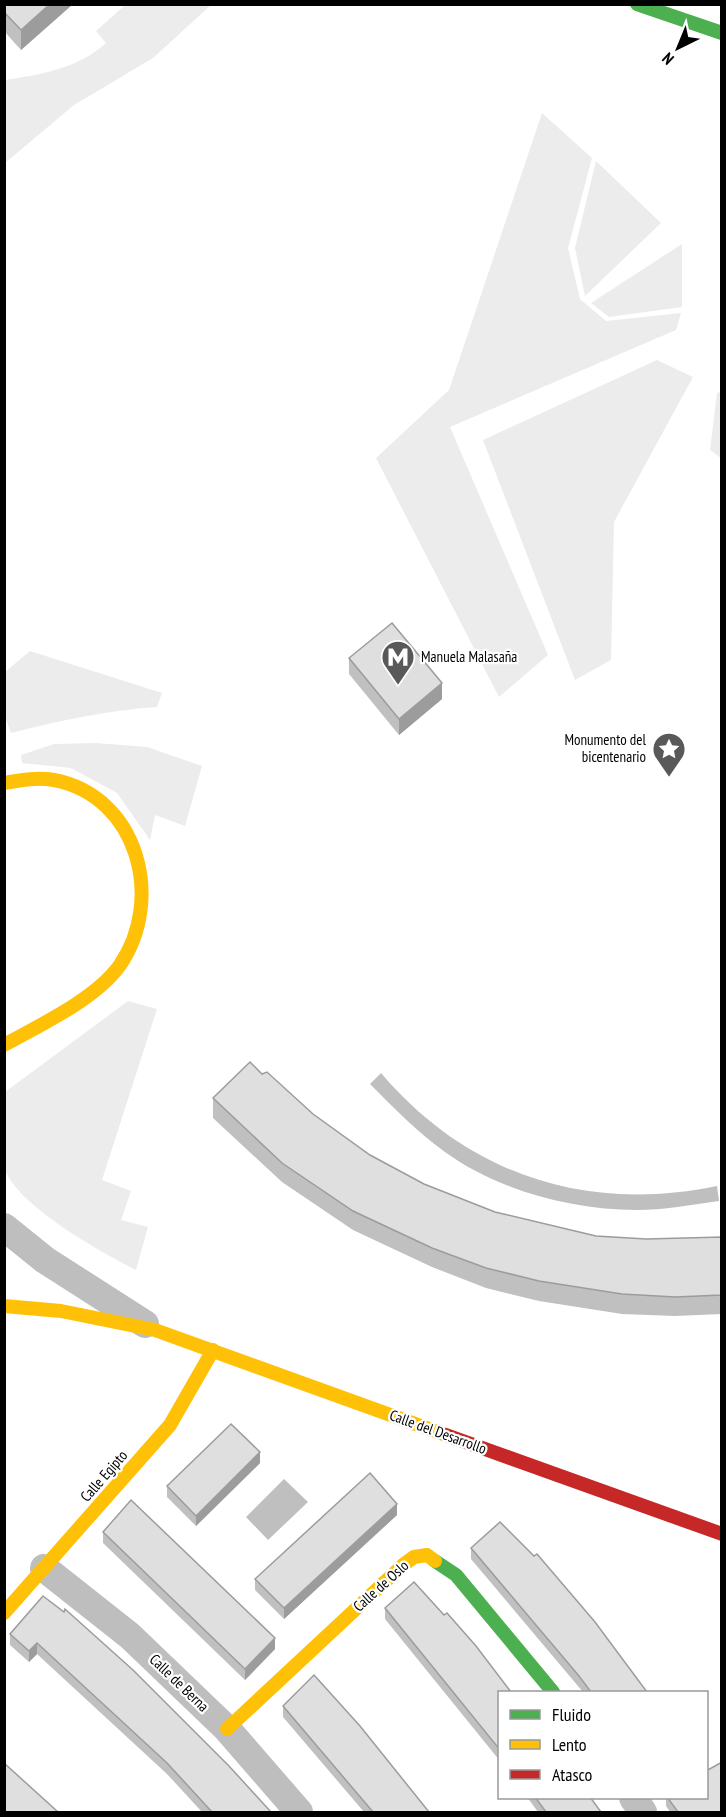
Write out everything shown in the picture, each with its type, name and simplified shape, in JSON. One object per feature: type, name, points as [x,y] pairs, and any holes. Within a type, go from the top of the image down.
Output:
[{"type":"street","points":[[637,4],[722,33]]},
{"type":"street","points":[[4,783],[14,780],[58,779],[92,794],[117,816],[136,852],[143,887],[134,934],[119,966],[95,988],[4,1045]]},
{"type":"street","name":"Calle del Desarrollo","points":[[4,1227],[45,1260],[155,1330]]},
{"type":"street","name":"Calle del Desarrollo","points":[[4,1306],[62,1311],[155,1330],[722,1534]]},
{"type":"street","name":"Calle Egipto","points":[[4,1613],[170,1425],[213,1350]]},
{"type":"street","name":"Calle de Oslo","points":[[227,1729],[403,1565],[414,1557],[428,1555],[456,1575],[552,1691]]},
{"type":"street","name":"Calle de Berna","points":[[44,1568],[130,1636],[227,1729],[299,1812]]},
{"type":"street","points":[[634,1799],[644,1812]]},
{"type":"shaded area","points":[[125,5],[211,5],[153,58],[74,105],[5,163],[5,80],[32,76],[84,59],[106,43],[96,31]]},
{"type":"shaded area","points":[[542,113],[592,158],[568,248],[580,299],[606,321],[681,313],[676,330],[450,427],[548,655],[499,697],[376,458],[449,390]]},
{"type":"shaded area","points":[[596,161],[661,223],[585,296],[575,248]]},
{"type":"shaded area","points":[[682,244],[682,307],[609,317],[591,303]]},
{"type":"shaded area","points":[[657,360],[693,377],[614,522],[611,660],[575,680],[483,440]]},
{"type":"shaded area","points":[[722,392],[721,458],[710,450],[717,393]]},
{"type":"shaded area","points":[[30,651],[162,693],[157,707],[83,717],[11,733],[5,716],[5,672]]},
{"type":"shaded area","points":[[96,743],[147,747],[202,766],[185,826],[155,815],[150,840],[117,793],[71,768],[22,763],[21,755],[54,744]]},
{"type":"shaded area","points":[[128,1001],[157,1009],[102,1180],[131,1191],[121,1220],[148,1227],[136,1270],[82,1240],[24,1196],[11,1181],[4,1166],[2,1150],[5,1092]]},
{"type":"shaded area","points":[[381,1073],[415,1108],[452,1137],[491,1161],[532,1178],[576,1189],[621,1194],[669,1193],[717,1186],[719,1201],[657,1209],[612,1209],[561,1202],[511,1187],[466,1165],[445,1152],[415,1128],[370,1084]]},
{"type":"shaded area","points":[[284,1479],[308,1502],[268,1540],[246,1517]]},
{"type":"building","points":[[4,4],[50,4],[21,30],[4,12]]},
{"type":"building","points":[[392,623],[442,683],[399,719],[349,658]]},
{"type":"building","points":[[250,1062],[262,1074],[267,1072],[313,1114],[370,1155],[424,1184],[495,1212],[596,1236],[646,1239],[722,1237],[722,1295],[675,1297],[622,1294],[539,1281],[486,1268],[432,1248],[353,1211],[282,1163],[213,1098]]},
{"type":"building","points":[[231,1424],[260,1452],[196,1516],[167,1486]]},
{"type":"building","points":[[370,1473],[397,1504],[284,1608],[255,1579]]},
{"type":"building","points":[[131,1500],[275,1638],[245,1669],[103,1532]]},
{"type":"building","points":[[500,1522],[534,1556],[537,1554],[595,1622],[646,1691],[590,1691],[471,1548]]},
{"type":"building","points":[[414,1582],[444,1615],[447,1613],[476,1646],[510,1691],[498,1691],[498,1748],[385,1608]]},
{"type":"building","points":[[43,1596],[64,1612],[65,1609],[133,1670],[229,1766],[271,1812],[212,1812],[167,1763],[37,1643],[29,1651],[10,1634]]},
{"type":"building","points":[[314,1675],[360,1726],[429,1812],[373,1812],[283,1706]]},
{"type":"building","points":[[722,1762],[722,1812],[678,1812],[668,1799],[708,1799],[708,1770]]},
{"type":"building","points":[[4,1763],[58,1812],[4,1812]]},
{"type":"building","points":[[536,1799],[591,1799],[601,1812],[546,1812]]},
{"type":"traffic: fast","points":[[637,4],[722,33]]},
{"type":"traffic: fast","points":[[435,1561],[456,1575],[552,1691]]},
{"type":"traffic: slow","points":[[4,783],[35,779],[54,780],[83,790],[106,806],[124,828],[135,854],[141,882],[140,910],[134,939],[120,965],[110,977],[82,1000],[4,1045]]},
{"type":"traffic: slow","points":[[4,1306],[61,1311],[155,1330],[446,1435]]},
{"type":"traffic: slow","points":[[4,1613],[170,1425],[213,1350]]},
{"type":"traffic: slow","points":[[227,1729],[403,1565],[414,1557],[427,1555],[435,1561]]},
{"type":"traffic: jam","points":[[446,1435],[722,1534]]},
{"type":"place","name":"Manuela Malasaña","points":[[398,686]]},
{"type":"place","name":"Monumento del bicentenario","points":[[669,778]]}]
